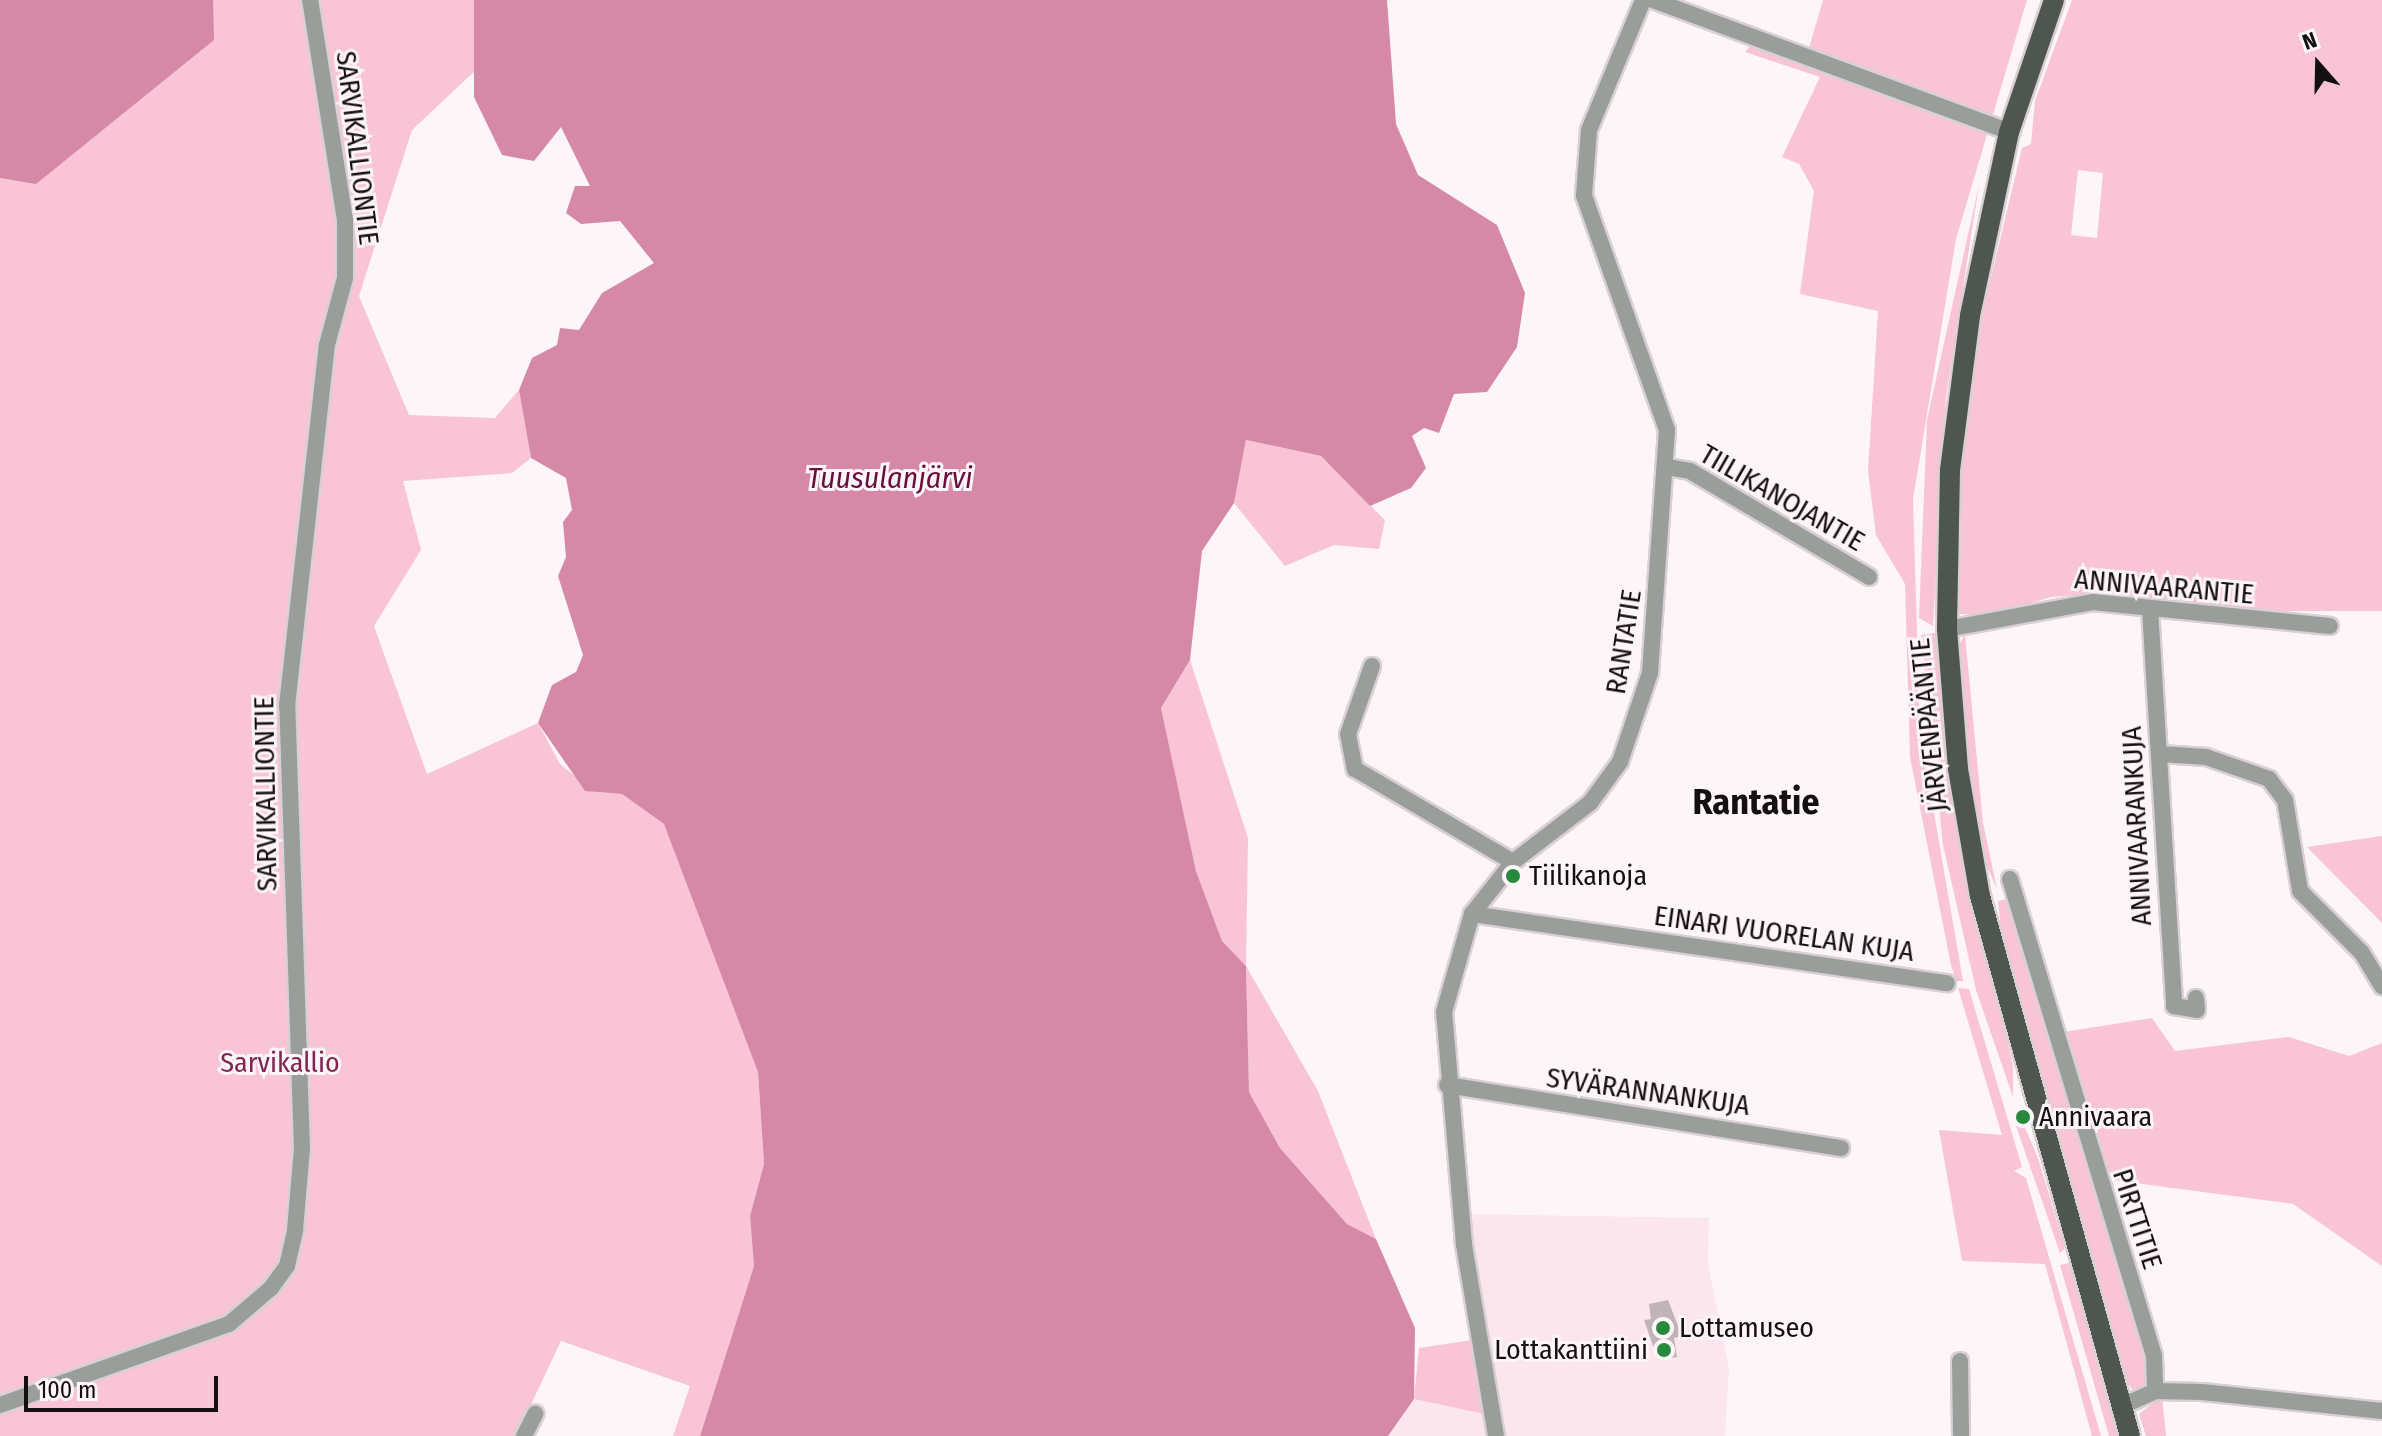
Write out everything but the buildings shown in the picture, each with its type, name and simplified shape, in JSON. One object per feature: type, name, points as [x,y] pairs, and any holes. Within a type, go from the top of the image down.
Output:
[{"type":"main road","name":"JÄRVENPÄÄNTIE","points":[[2054,0],[2009,132],[1960,383],[1947,629],[1958,769],[1980,896],[2130,1436]]},
{"type":"street","name":"SARVIKALLIONTIE","points":[[0,1405],[229,1324],[271,1288],[287,1266],[295,1230],[302,1149],[287,706],[327,345],[345,278],[345,220],[310,0]]},
{"type":"street","name":"RANTATIE","points":[[1496,1436],[1447,1085],[1444,1012],[1472,914],[1513,862],[1590,803],[1620,762],[1639,715],[1657,611],[1667,467],[1657,391],[1584,195],[1589,130],[1643,0]]},
{"type":"street","points":[[1653,0],[2009,132]]},
{"type":"street","name":"TIILIKANOJANTIE","points":[[1667,467],[1690,471],[1869,577]]},
{"type":"street","name":"ANNIVAARANTIE","points":[[1947,629],[2049,606],[2150,609],[2330,626]]},
{"type":"street","name":"ANNIVAARANKUJA","points":[[2150,609],[2174,1006],[2197,1010],[2196,998]]},
{"type":"street","points":[[1372,666],[1348,734],[1355,769],[1513,862]]},
{"type":"street","points":[[2161,754],[2206,757],[2269,779],[2285,800],[2300,891],[2362,953],[2382,986]]},
{"type":"street","name":"PIRTTITIE","points":[[2010,879],[2154,1356],[2155,1391]]},
{"type":"street","name":"EINARI VUORELAN KUJA","points":[[1472,914],[1947,983]]},
{"type":"street","name":"SYVÄRANNANKUJA","points":[[1447,1085],[1841,1148]]},
{"type":"street","points":[[1960,1361],[1961,1436]]},
{"type":"street","points":[[2122,1406],[2155,1391],[2354,1403],[2382,1411]]},
{"type":"street","points":[[524,1436],[535,1414]]},
{"type":"shaded area","points":[[1461,1214],[1709,1218],[1708,1264],[1729,1368],[1725,1436],[1388,1436],[1414,1399],[1488,1415]]},
{"type":"green space","name":"Sarvikallio","points":[[212,0],[474,0],[477,69],[412,130],[359,296],[409,415],[495,418],[519,390],[531,458],[512,473],[403,481],[421,550],[374,626],[427,774],[538,723],[560,764],[595,792],[622,794],[664,824],[683,865],[758,1072],[764,1164],[750,1216],[754,1266],[700,1436],[673,1436],[690,1386],[561,1341],[516,1436],[0,1436],[0,178],[11,180]]},
{"type":"green space","points":[[1823,0],[2027,0],[1956,239],[1913,499],[1920,732],[1963,981],[1956,981],[1951,965],[1910,757],[1905,584],[1876,535],[1868,471],[1878,311],[1800,294],[1814,191],[1799,164],[1782,157],[1820,77],[1745,52],[1763,31],[1809,48]]},
{"type":"green space","points":[[2072,0],[2382,0],[2382,611],[2262,611],[2093,594],[2051,597],[1992,615],[1957,614],[1958,508],[1975,344],[2022,148],[2031,144],[2035,101]],"holes":[[[2078,170],[2103,173],[2097,238],[2071,235]]]},
{"type":"green space","points":[[1979,185],[1946,397],[1933,626],[1919,618],[1927,420]]},
{"type":"green space","points":[[1246,440],[1321,456],[1385,520],[1379,549],[1334,545],[1285,566],[1234,503]]},
{"type":"green space","points":[[1936,633],[1957,830],[2013,1065],[2013,1097],[1976,990],[1943,845],[1921,635]]},
{"type":"green space","points":[[1965,635],[1983,823],[1997,889],[1982,855],[1965,735],[1958,646]]},
{"type":"green space","points":[[1190,660],[1248,838],[1246,966],[1222,941],[1196,871],[1161,708]]},
{"type":"green space","points":[[2382,836],[2382,923],[2307,847]]},
{"type":"green space","points":[[2009,899],[2151,1368],[2151,1386],[2135,1394],[2123,1375],[2003,949],[1998,901]]},
{"type":"green space","points":[[1246,966],[1318,1091],[1376,1239],[1347,1224],[1280,1148],[1249,1092]]},
{"type":"green space","points":[[1958,988],[1969,989],[2022,1167],[2014,1171],[2026,1178],[2101,1436],[2092,1436],[2045,1264],[1962,1261],[1939,1130],[2002,1135]]},
{"type":"green space","points":[[2152,1018],[2175,1051],[2289,1037],[2349,1056],[2382,1043],[2382,1266],[2293,1204],[2105,1179],[2064,1032]]},
{"type":"green space","points":[[2015,1123],[2023,1123],[2038,1158],[2065,1248],[2060,1253]]},
{"type":"green space","points":[[2069,1263],[2120,1436],[2109,1436],[2060,1265]]},
{"type":"green space","points":[[1479,1339],[1489,1415],[1414,1399],[1419,1348]]},
{"type":"green space","points":[[2162,1396],[2166,1436],[2146,1436],[2139,1414]]},
{"type":"water","points":[[0,0],[213,0],[214,40],[36,184],[0,178]]},
{"type":"water","name":"Tuusulanjärvi","points":[[474,0],[1387,0],[1396,124],[1418,175],[1497,225],[1525,293],[1517,347],[1487,392],[1454,394],[1439,433],[1424,428],[1412,436],[1426,468],[1411,488],[1370,506],[1321,456],[1246,440],[1234,503],[1202,551],[1190,660],[1161,708],[1196,871],[1222,941],[1246,966],[1249,1092],[1280,1148],[1347,1224],[1376,1239],[1415,1328],[1414,1399],[1388,1436],[700,1436],[754,1266],[750,1216],[764,1164],[758,1072],[664,824],[622,794],[585,791],[538,723],[552,685],[576,672],[583,655],[558,576],[566,557],[563,522],[572,510],[566,478],[531,458],[519,390],[532,358],[557,345],[560,328],[579,330],[602,293],[654,263],[620,221],[581,224],[566,213],[575,186],[590,186],[561,127],[534,161],[502,155],[474,97]]},
{"type":"place","name":"Tiilikanoja","points":[[1513,876]]},
{"type":"place","name":"Annivaara","points":[[2023,1117]]},
{"type":"place","name":"Lottamuseo","points":[[1663,1328]]},
{"type":"place","name":"Lottakanttiini","points":[[1664,1350]]},
{"type":"district","name":"Rantatie","points":[[1756,803]]}]
